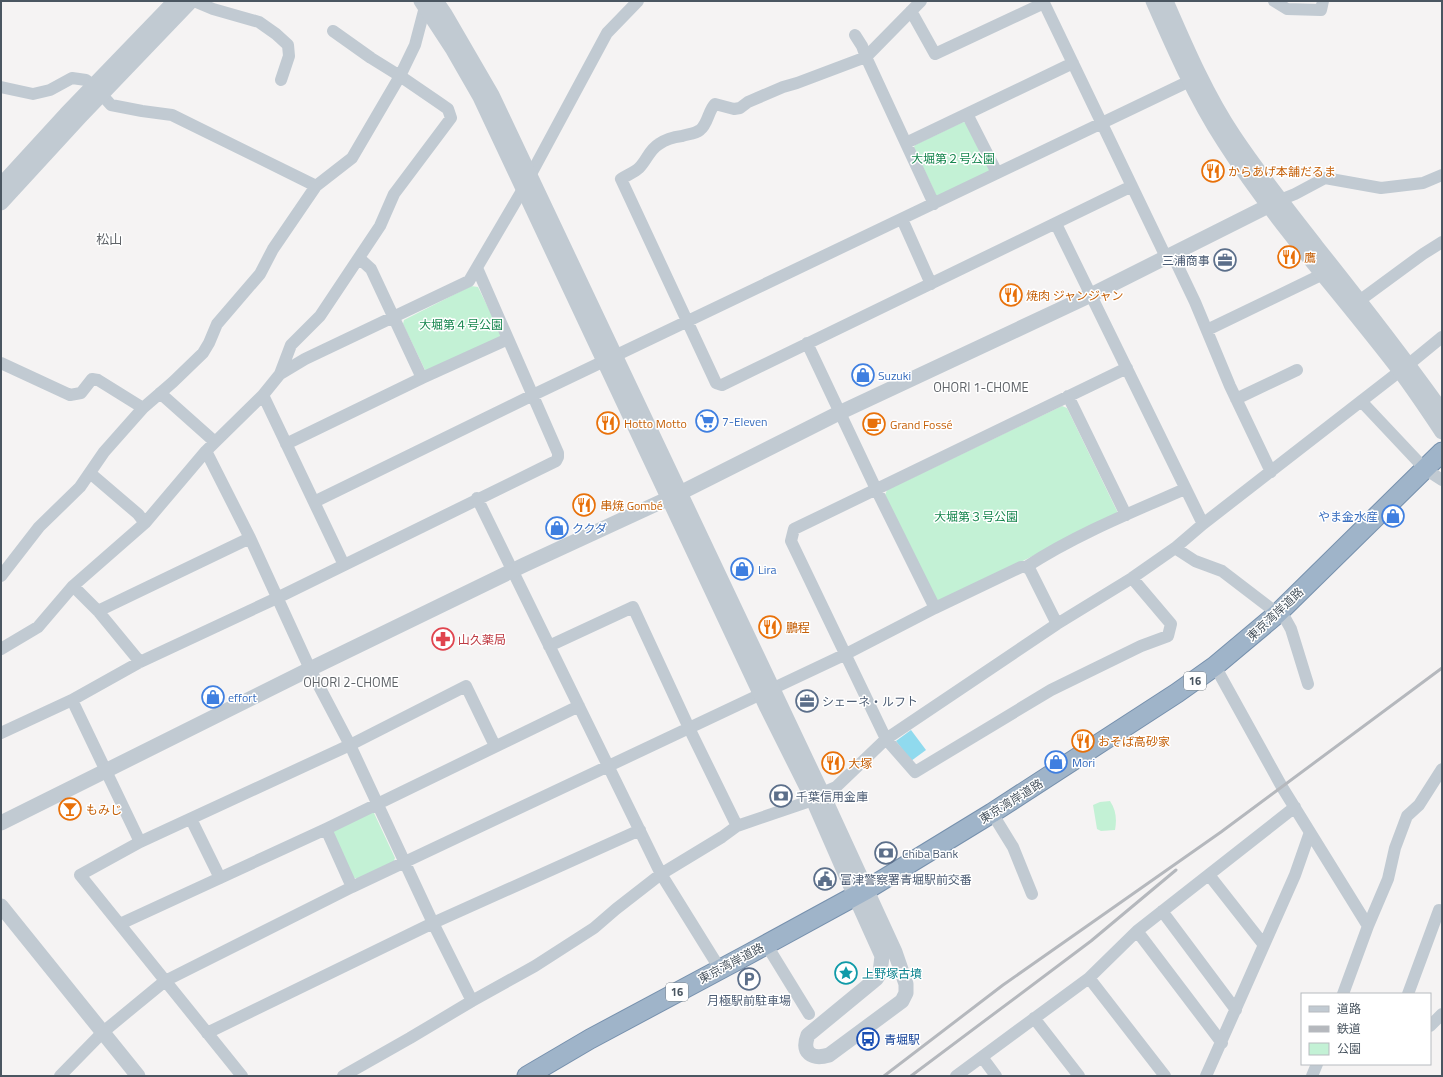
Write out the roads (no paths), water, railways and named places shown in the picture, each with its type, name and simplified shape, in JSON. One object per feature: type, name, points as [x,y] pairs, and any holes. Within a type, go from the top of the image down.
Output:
[{"type":"highway","name":"東京湾岸道路","points":[[527,1076],[590,1039],[860,893],[992,813],[1142,717],[1215,666],[1277,614],[1442,452]]},
{"type":"street","points":[[1,203],[80,117],[98,91],[175,1]]},
{"type":"street","points":[[1,186],[66,114],[98,91],[191,1]]},
{"type":"street","points":[[194,1],[213,9],[259,22],[276,34],[288,45],[289,56],[281,80]]},
{"type":"street","points":[[280,374],[305,359],[469,281],[527,182],[607,33],[638,1]]},
{"type":"street","points":[[921,1],[866,57],[783,87],[748,102],[740,108],[734,109],[715,104],[712,107],[708,119],[701,130],[692,134],[666,140],[656,145],[650,151],[639,169],[621,179],[716,383],[722,385],[1132,186]]},
{"type":"street","points":[[1153,1],[1195,79],[1223,141],[1249,179],[1274,203],[1359,301],[1404,368],[1442,432]]},
{"type":"street","points":[[1166,1],[1189,53],[1195,79]]},
{"type":"street","points":[[1274,1],[1287,9],[1321,10],[1323,1]]},
{"type":"street","points":[[428,2],[453,50],[527,182],[766,692],[817,796],[860,893],[882,956],[880,973],[876,979],[808,1035],[806,1048],[808,1053],[813,1056],[821,1057],[834,1052],[902,1001],[906,993],[906,984],[894,952],[860,893]]},
{"type":"street","points":[[1,576],[39,527],[80,487],[104,452],[143,408],[203,353],[217,324],[260,274],[273,249],[316,186],[352,158],[400,76],[415,45],[428,2]]},
{"type":"street","points":[[911,11],[934,54],[1043,2],[1132,186],[1195,302],[1236,399],[1271,472]]},
{"type":"street","points":[[1,649],[38,627],[73,586],[145,523],[206,451],[263,395],[280,374],[291,345],[320,316],[380,226],[394,194],[451,118],[448,110],[333,31]]},
{"type":"street","points":[[855,35],[862,46],[934,204]]},
{"type":"street","points":[[906,143],[1073,63]]},
{"type":"street","points":[[1,87],[33,94],[50,90],[72,78],[86,80],[111,105],[172,115],[316,186]]},
{"type":"street","points":[[314,502],[533,395],[1195,79]]},
{"type":"street","points":[[967,114],[997,173]]},
{"type":"street","points":[[1,823],[310,669],[512,571],[674,496],[839,413],[1091,295],[1325,178],[1381,188],[1423,183],[1442,175]]},
{"type":"street","points":[[1274,203],[1323,274],[1442,411]]},
{"type":"street","points":[[902,219],[931,284]]},
{"type":"street","points":[[1056,224],[1203,524]]},
{"type":"street","points":[[1359,301],[1423,254],[1442,242]]},
{"type":"street","points":[[359,258],[371,269],[422,378]]},
{"type":"street","points":[[1,733],[72,700],[140,662],[277,598],[477,498],[556,461],[558,453],[476,268]]},
{"type":"street","points":[[1207,330],[1323,274]]},
{"type":"street","points":[[351,1074],[472,1001],[534,966],[594,928],[661,874],[722,837],[737,826],[817,796],[836,787],[886,739],[1057,624],[1132,578],[1176,548],[1203,524],[1442,338]]},
{"type":"street","points":[[286,444],[422,378],[508,339]]},
{"type":"street","points":[[807,343],[839,413],[935,608]]},
{"type":"street","points":[[1,363],[70,395],[80,393],[92,379],[98,380],[143,408]]},
{"type":"street","points":[[1126,368],[794,529],[791,541],[886,739],[915,772],[1051,690],[1141,646],[1168,636],[1171,624],[1132,578]]},
{"type":"street","points":[[1236,399],[1297,370]]},
{"type":"street","points":[[160,393],[215,442]]},
{"type":"street","points":[[263,395],[344,565]]},
{"type":"street","points":[[1068,396],[1126,515]]},
{"type":"street","points":[[1361,401],[1425,469],[1442,480]]},
{"type":"street","points":[[206,451],[250,538],[310,669],[350,745],[433,923],[472,1001]]},
{"type":"street","points":[[90,473],[138,514],[145,523]]},
{"type":"street","points":[[60,1076],[103,1032],[165,981],[352,887],[406,863],[846,654],[935,608],[1021,567],[1026,567],[1045,555],[1185,488]]},
{"type":"street","points":[[477,498],[661,874],[720,969]]},
{"type":"street","points":[[98,611],[250,538]]},
{"type":"street","points":[[1176,548],[1195,561],[1222,571],[1286,620],[1291,629],[1308,684]]},
{"type":"street","points":[[1026,567],[1030,570],[1057,624]]},
{"type":"street","points":[[73,586],[98,611],[140,662]]},
{"type":"street","points":[[549,646],[633,607],[689,728],[737,826]]},
{"type":"street","points":[[1215,666],[1282,787],[1368,926]]},
{"type":"street","points":[[242,1076],[80,875],[140,842],[350,745],[466,686],[495,746]]},
{"type":"street","points":[[72,700],[140,842]]},
{"type":"street","points":[[120,924],[326,829],[579,706]]},
{"type":"street","points":[[1343,993],[1368,926],[1388,879],[1395,848],[1407,816],[1420,805],[1442,769]]},
{"type":"street","points":[[956,1076],[1088,978],[1137,931],[1295,807]]},
{"type":"street","points":[[992,813],[1012,847],[1032,894]]},
{"type":"street","points":[[191,819],[220,878]]},
{"type":"street","points":[[326,829],[352,887]]},
{"type":"street","points":[[207,1033],[433,923],[640,830]]},
{"type":"street","points":[[1206,1076],[1222,1043],[1295,876],[1310,832]]},
{"type":"street","points":[[1209,875],[1264,945]]},
{"type":"street","points":[[1,906],[138,1076]]},
{"type":"street","points":[[1408,993],[1440,910],[1442,911]]},
{"type":"street","points":[[1162,911],[1236,1010]]},
{"type":"street","points":[[1137,931],[1222,1043]]},
{"type":"street","points":[[766,944],[809,1014]]},
{"type":"street","points":[[1088,978],[1165,1076]]},
{"type":"street","points":[[1431,1025],[1442,1014]]},
{"type":"street","points":[[1034,1018],[1079,1076]]},
{"type":"street","points":[[982,1057],[996,1076]]},
{"type":"street","points":[[1312,1076],[1317,1065]]},
{"type":"water","points":[[911,730],[926,750],[911,761],[896,741]]},
{"type":"railway","points":[[884,1076],[1003,985],[1221,832],[1442,668]]},
{"type":"railway","points":[[911,1076],[1091,941],[1176,870]]},
{"type":"place","name":"からあげ本舗だるま","points":[[1213,171]]},
{"type":"place","name":"鷹","points":[[1289,257]]},
{"type":"place","name":"三浦商事","points":[[1225,260]]},
{"type":"place","name":"焼肉 ジャンジャン","points":[[1011,295]]},
{"type":"place","name":"Suzuki","points":[[863,375]]},
{"type":"place","name":"7-Eleven","points":[[707,421]]},
{"type":"place","name":"Hotto Motto","points":[[608,423]]},
{"type":"place","name":"Grand Fossé","points":[[874,424]]},
{"type":"place","name":"串焼 Gombé","points":[[584,505]]},
{"type":"place","name":"やま金水産","points":[[1393,516]]},
{"type":"place","name":"ククダ","points":[[557,528]]},
{"type":"place","name":"Lira","points":[[742,569]]},
{"type":"place","name":"鵬程","points":[[770,627]]},
{"type":"place","name":"山久薬局","points":[[443,639]]},
{"type":"place","name":"effort","points":[[213,697]]},
{"type":"place","name":"シェーネ・ルフト","points":[[807,701]]},
{"type":"place","name":"おそば高砂家","points":[[1083,741]]},
{"type":"place","name":"Mori","points":[[1056,762]]},
{"type":"place","name":"大塚","points":[[833,763]]},
{"type":"place","name":"千葉信用金庫","points":[[781,796]]},
{"type":"place","name":"もみじ","points":[[70,809]]},
{"type":"place","name":"Chiba Bank","points":[[886,853]]},
{"type":"place","name":"富津警察署青堀駅前交番","points":[[825,879]]},
{"type":"place","name":"上野塚古墳","points":[[846,973]]},
{"type":"place","name":"月極駅前駐車場","points":[[749,979]]},
{"type":"place","name":"青堀駅","points":[[868,1039]]},
{"type":"district","name":"松山","points":[[109,239]]},
{"type":"district","name":"OHORI 1-CHOME","points":[[981,387]]},
{"type":"district","name":"OHORI 2-CHOME","points":[[351,682]]},
{"type":"park label","name":"大堀第２号公園","points":[[953,158]]},
{"type":"park label","name":"大堀第４号公園","points":[[461,324]]},
{"type":"park label","name":"大堀第３号公園","points":[[976,516]]}]
